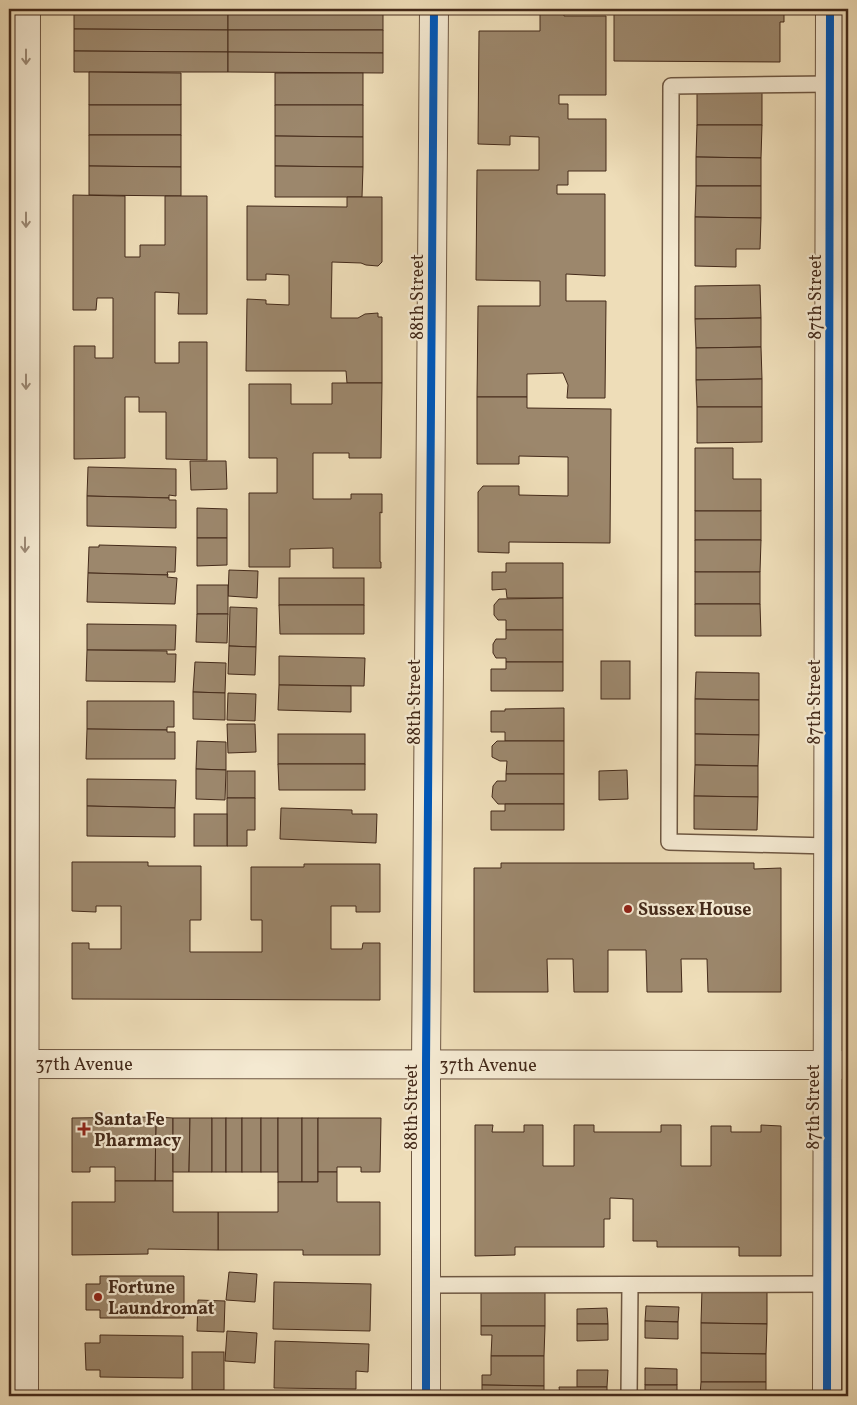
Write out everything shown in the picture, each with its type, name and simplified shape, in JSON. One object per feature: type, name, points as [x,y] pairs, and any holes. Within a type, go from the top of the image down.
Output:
[{"type":"street","points":[[24,1396],[17,1064],[26,9]]},
{"type":"street","name":"88th Street","points":[[426,1396],[426,1065],[434,9]]},
{"type":"street","name":"87th Street","points":[[827,1396],[828,1284],[838,1065],[829,846],[830,9]]},
{"type":"street","name":"37th Avenue","points":[[17,1064],[838,1065]]},
{"type":"lane","points":[[829,846],[669,842],[671,86],[830,84]]},
{"type":"lane","points":[[426,1285],[828,1284]]},
{"type":"lane","points":[[629,1396],[630,1285]]},
{"type":"building","points":[[74,9],[228,9],[228,30],[74,29]]},
{"type":"building","points":[[228,9],[383,9],[383,30],[228,30]]},
{"type":"building","points":[[540,9],[564,9],[564,16],[606,16],[606,95],[559,95],[559,104],[568,104],[568,119],[606,119],[606,171],[568,171],[568,185],[557,185],[557,194],[605,194],[605,276],[566,274],[566,301],[606,301],[605,398],[567,398],[568,385],[563,373],[527,374],[527,397],[477,397],[478,306],[540,306],[540,281],[476,280],[477,170],[539,170],[539,137],[510,136],[510,145],[478,144],[479,31],[540,31]]},
{"type":"building","points":[[614,9],[784,9],[784,22],[780,22],[780,62],[614,61]]},
{"type":"building","points":[[74,29],[228,30],[228,52],[74,51]]},
{"type":"building","points":[[228,30],[383,30],[383,53],[228,52]]},
{"type":"building","points":[[74,51],[228,52],[228,72],[74,72]]},
{"type":"building","points":[[228,52],[383,53],[383,73],[228,72]]},
{"type":"building","points":[[89,72],[181,73],[181,105],[89,105]]},
{"type":"building","points":[[275,73],[363,73],[363,105],[275,105]]},
{"type":"building","points":[[697,92],[762,92],[762,125],[697,125]]},
{"type":"building","points":[[89,105],[181,105],[181,135],[89,135]]},
{"type":"building","points":[[275,105],[363,105],[363,137],[275,136]]},
{"type":"building","points":[[697,125],[762,125],[761,158],[696,157]]},
{"type":"building","points":[[89,135],[181,135],[181,167],[89,166]]},
{"type":"building","points":[[275,136],[363,137],[363,167],[275,166]]},
{"type":"building","points":[[696,157],[761,158],[761,186],[696,186]]},
{"type":"building","points":[[89,166],[181,167],[181,196],[89,195]]},
{"type":"building","points":[[275,166],[363,167],[362,197],[275,197]]},
{"type":"building","points":[[696,186],[761,186],[761,218],[695,217]]},
{"type":"building","points":[[73,195],[125,196],[125,257],[140,257],[140,245],[165,245],[165,196],[207,196],[207,314],[178,314],[179,293],[155,292],[155,363],[179,363],[179,342],[207,342],[207,460],[166,459],[166,412],[139,412],[139,397],[125,397],[125,458],[74,459],[74,346],[95,346],[95,358],[113,358],[113,298],[97,298],[96,310],[73,310]]},
{"type":"building","points":[[347,197],[382,197],[382,262],[378,266],[361,263],[332,262],[331,318],[358,318],[365,314],[378,313],[378,317],[382,317],[382,383],[347,383],[346,371],[246,371],[247,299],[266,300],[266,304],[289,305],[289,275],[266,274],[266,280],[247,280],[247,206],[347,207]]},
{"type":"building","points":[[695,217],[761,218],[760,249],[736,249],[736,267],[695,266]]},
{"type":"building","points":[[760,285],[761,318],[695,319],[695,286]]},
{"type":"building","points":[[761,318],[761,347],[696,348],[695,319]]},
{"type":"building","points":[[761,347],[762,379],[696,380],[696,348]]},
{"type":"building","points":[[762,379],[762,407],[697,407],[696,380]]},
{"type":"building","points":[[332,383],[382,383],[381,458],[349,458],[349,453],[313,453],[313,499],[351,499],[351,494],[382,494],[382,513],[380,512],[381,568],[333,568],[333,548],[290,549],[290,567],[249,567],[249,493],[277,493],[277,458],[249,458],[249,384],[291,384],[291,404],[332,404]]},
{"type":"building","points":[[477,397],[527,397],[527,408],[611,409],[610,543],[509,542],[509,553],[478,552],[478,492],[483,486],[519,486],[519,495],[568,496],[568,457],[519,456],[519,464],[477,464]]},
{"type":"building","points":[[697,407],[762,407],[762,442],[697,443]]},
{"type":"building","points":[[695,448],[733,448],[733,479],[761,479],[761,511],[695,511]]},
{"type":"building","points":[[190,461],[226,461],[227,489],[191,490]]},
{"type":"building","points":[[88,467],[176,469],[176,496],[169,495],[169,498],[87,496]]},
{"type":"building","points":[[87,496],[169,498],[169,500],[176,500],[176,528],[87,526]]},
{"type":"building","points":[[197,508],[227,509],[227,538],[197,538]]},
{"type":"building","points":[[695,511],[761,511],[761,540],[695,540]]},
{"type":"building","points":[[197,538],[227,538],[227,565],[197,566]]},
{"type":"building","points":[[695,540],[761,540],[760,572],[695,572]]},
{"type":"building","points":[[99,545],[176,547],[175,572],[167,572],[168,575],[88,573],[89,547],[99,547]]},
{"type":"building","points":[[506,563],[563,563],[563,598],[507,598],[506,589],[492,590],[492,572],[506,572]]},
{"type":"building","points":[[229,570],[258,571],[257,598],[228,596]]},
{"type":"building","points":[[695,572],[760,572],[760,604],[695,604]]},
{"type":"building","points":[[88,573],[168,575],[167,577],[177,578],[175,604],[87,602]]},
{"type":"building","points":[[279,578],[364,578],[364,605],[279,605]]},
{"type":"building","points":[[197,585],[228,585],[228,614],[197,614]]},
{"type":"building","points":[[563,598],[563,630],[506,630],[506,620],[498,620],[494,615],[494,605],[499,599]]},
{"type":"building","points":[[695,604],[760,604],[761,636],[695,636]]},
{"type":"building","points":[[279,605],[364,605],[364,634],[280,634]]},
{"type":"building","points":[[230,607],[257,608],[256,647],[229,646]]},
{"type":"building","points":[[197,614],[228,614],[227,643],[196,642]]},
{"type":"building","points":[[87,624],[176,625],[175,650],[87,650]]},
{"type":"building","points":[[506,630],[563,630],[563,662],[506,662],[506,658],[496,658],[493,653],[493,644],[496,639],[506,639]]},
{"type":"building","points":[[229,646],[256,647],[255,675],[228,674]]},
{"type":"building","points":[[87,650],[167,651],[167,654],[176,654],[175,682],[86,681]]},
{"type":"building","points":[[279,656],[365,658],[364,686],[279,685]]},
{"type":"building","points":[[601,661],[630,661],[630,699],[601,699]]},
{"type":"building","points":[[195,662],[226,663],[225,693],[193,692]]},
{"type":"building","points":[[506,662],[563,662],[563,691],[491,691],[491,669],[506,669]]},
{"type":"building","points":[[696,672],[759,673],[759,700],[695,699]]},
{"type":"building","points":[[279,685],[351,686],[351,712],[278,710]]},
{"type":"building","points":[[193,692],[225,693],[225,720],[193,719]]},
{"type":"building","points":[[228,693],[256,694],[255,721],[227,720]]},
{"type":"building","points":[[695,699],[759,700],[759,735],[695,734]]},
{"type":"building","points":[[87,701],[174,701],[174,727],[167,727],[167,730],[87,729]]},
{"type":"building","points":[[564,708],[564,741],[505,741],[505,732],[491,732],[491,711]]},
{"type":"building","points":[[227,724],[255,724],[256,752],[228,753]]},
{"type":"building","points":[[87,729],[167,730],[167,732],[175,732],[175,759],[86,759]]},
{"type":"building","points":[[278,734],[365,734],[365,764],[278,764]]},
{"type":"building","points":[[695,734],[759,735],[758,766],[695,765]]},
{"type":"building","points":[[197,741],[226,742],[226,770],[196,769]]},
{"type":"building","points":[[497,741],[564,741],[564,774],[506,774],[507,761],[500,761],[492,757],[492,746]]},
{"type":"building","points":[[278,764],[365,764],[365,790],[279,790]]},
{"type":"building","points":[[695,765],[758,766],[758,797],[694,796]]},
{"type":"building","points":[[196,769],[226,770],[225,800],[196,799]]},
{"type":"building","points":[[627,770],[628,799],[599,800],[599,771]]},
{"type":"building","points":[[227,771],[255,771],[255,798],[227,798]]},
{"type":"building","points":[[506,774],[564,774],[564,804],[498,804],[492,797],[493,786],[497,781],[506,781]]},
{"type":"building","points":[[87,779],[176,780],[175,808],[87,806]]},
{"type":"building","points":[[694,796],[758,797],[757,830],[694,829]]},
{"type":"building","points":[[227,798],[255,798],[255,830],[247,830],[247,846],[227,846]]},
{"type":"building","points":[[505,804],[564,804],[564,830],[491,830],[491,811],[505,811]]},
{"type":"building","points":[[87,806],[175,808],[175,837],[87,836]]},
{"type":"building","points":[[281,808],[352,810],[352,814],[377,814],[376,843],[280,839]]},
{"type":"building","points":[[194,814],[227,814],[227,846],[194,846]]},
{"type":"building","points":[[72,862],[148,862],[148,866],[201,866],[201,920],[190,920],[190,952],[262,952],[262,920],[251,920],[251,867],[304,867],[304,864],[380,864],[380,912],[356,912],[356,906],[331,906],[331,949],[362,949],[363,943],[380,943],[380,1000],[72,999],[72,943],[89,943],[89,949],[121,949],[121,906],[96,906],[96,912],[72,911]]},
{"type":"building","name":"Sussex House","points":[[501,863],[754,863],[754,869],[781,868],[781,992],[708,992],[707,959],[681,959],[682,992],[647,992],[646,950],[608,950],[608,992],[574,992],[573,959],[547,959],[548,992],[474,992],[474,868],[501,868]]},
{"type":"building","points":[[156,1117],[173,1118],[173,1181],[155,1181]]},
{"type":"building","points":[[156,1117],[155,1181],[115,1181],[115,1167],[90,1167],[90,1172],[72,1172],[72,1118]]},
{"type":"building","points":[[173,1118],[190,1118],[189,1172],[173,1172]]},
{"type":"building","points":[[190,1118],[212,1118],[212,1172],[189,1172]]},
{"type":"building","points":[[212,1118],[226,1118],[226,1172],[212,1172]]},
{"type":"building","points":[[226,1118],[242,1118],[242,1172],[226,1172]]},
{"type":"building","points":[[242,1118],[261,1118],[261,1172],[242,1172]]},
{"type":"building","points":[[261,1118],[278,1118],[278,1172],[261,1172]]},
{"type":"building","points":[[278,1118],[302,1118],[302,1182],[278,1182]]},
{"type":"building","points":[[302,1118],[318,1118],[318,1182],[302,1182]]},
{"type":"building","points":[[318,1118],[381,1118],[380,1172],[361,1172],[361,1167],[337,1167],[337,1172],[318,1172]]},
{"type":"building","points":[[475,1125],[493,1125],[492,1132],[524,1132],[524,1125],[543,1125],[543,1166],[574,1166],[574,1125],[594,1125],[594,1132],[661,1132],[661,1125],[681,1125],[681,1166],[711,1166],[711,1126],[731,1126],[731,1132],[761,1132],[761,1125],[781,1126],[781,1256],[739,1256],[739,1247],[657,1247],[657,1241],[633,1241],[633,1199],[610,1198],[610,1219],[604,1219],[604,1247],[515,1247],[515,1255],[475,1256]]},
{"type":"building","points":[[318,1172],[337,1172],[337,1202],[380,1202],[380,1255],[303,1255],[303,1250],[218,1250],[218,1212],[278,1212],[278,1182],[318,1182]]},
{"type":"building","points":[[115,1181],[173,1181],[173,1212],[218,1212],[218,1250],[148,1249],[148,1254],[72,1255],[72,1202],[115,1202]]},
{"type":"building","points":[[229,1272],[257,1274],[255,1302],[226,1300]]},
{"type":"building","points":[[100,1276],[184,1276],[184,1318],[100,1318],[100,1310],[86,1310],[86,1284],[100,1284]]},
{"type":"building","points":[[274,1282],[371,1284],[370,1331],[273,1329]]},
{"type":"building","points":[[702,1289],[767,1290],[767,1324],[701,1323]]},
{"type":"building","points":[[481,1291],[545,1292],[545,1326],[481,1326]]},
{"type":"building","points":[[198,1300],[225,1301],[224,1332],[197,1331]]},
{"type":"building","points":[[646,1306],[679,1307],[678,1322],[645,1321]]},
{"type":"building","points":[[607,1308],[608,1324],[577,1324],[577,1309]]},
{"type":"building","points":[[645,1321],[678,1322],[678,1339],[645,1338]]},
{"type":"building","points":[[701,1323],[767,1324],[766,1354],[701,1353]]},
{"type":"building","points":[[577,1324],[608,1324],[608,1340],[577,1341]]},
{"type":"building","points":[[481,1326],[545,1326],[544,1356],[491,1356],[492,1335],[481,1335]]},
{"type":"building","points":[[227,1331],[257,1333],[255,1363],[225,1361]]},
{"type":"building","points":[[100,1335],[183,1336],[183,1378],[100,1377],[100,1370],[86,1370],[85,1343],[100,1343]]},
{"type":"building","points":[[275,1341],[369,1344],[368,1372],[356,1371],[356,1389],[274,1388]]},
{"type":"building","points":[[192,1352],[224,1352],[224,1390],[192,1390]]},
{"type":"building","points":[[701,1353],[766,1354],[766,1382],[701,1382]]},
{"type":"building","points":[[491,1356],[544,1356],[544,1386],[482,1385],[482,1375],[491,1375]]},
{"type":"building","points":[[645,1368],[677,1369],[677,1385],[645,1385]]},
{"type":"building","points":[[577,1370],[608,1370],[607,1387],[577,1387]]},
{"type":"building","points":[[701,1382],[766,1382],[766,1396],[700,1396]]},
{"type":"building","points":[[482,1385],[544,1386],[544,1396],[482,1396]]},
{"type":"building","points":[[645,1385],[677,1385],[677,1396],[645,1396]]},
{"type":"building","points":[[559,1387],[607,1387],[607,1396],[560,1396]]},
{"type":"building","points":[[226,1391],[258,1392],[258,1396],[226,1396]]},
{"type":"building","points":[[100,1394],[183,1395],[183,1396],[100,1396]]},
{"type":"cycle path","points":[[426,1396],[426,1065],[434,9]]},
{"type":"cycle path","points":[[827,1396],[830,9]]},
{"type":"place","name":"Sussex House","points":[[628,909]]},
{"type":"place","name":"Santa Fe Pharmacy","points":[[84,1129]]},
{"type":"place","name":"Fortune Laundromat","points":[[98,1297]]}]
